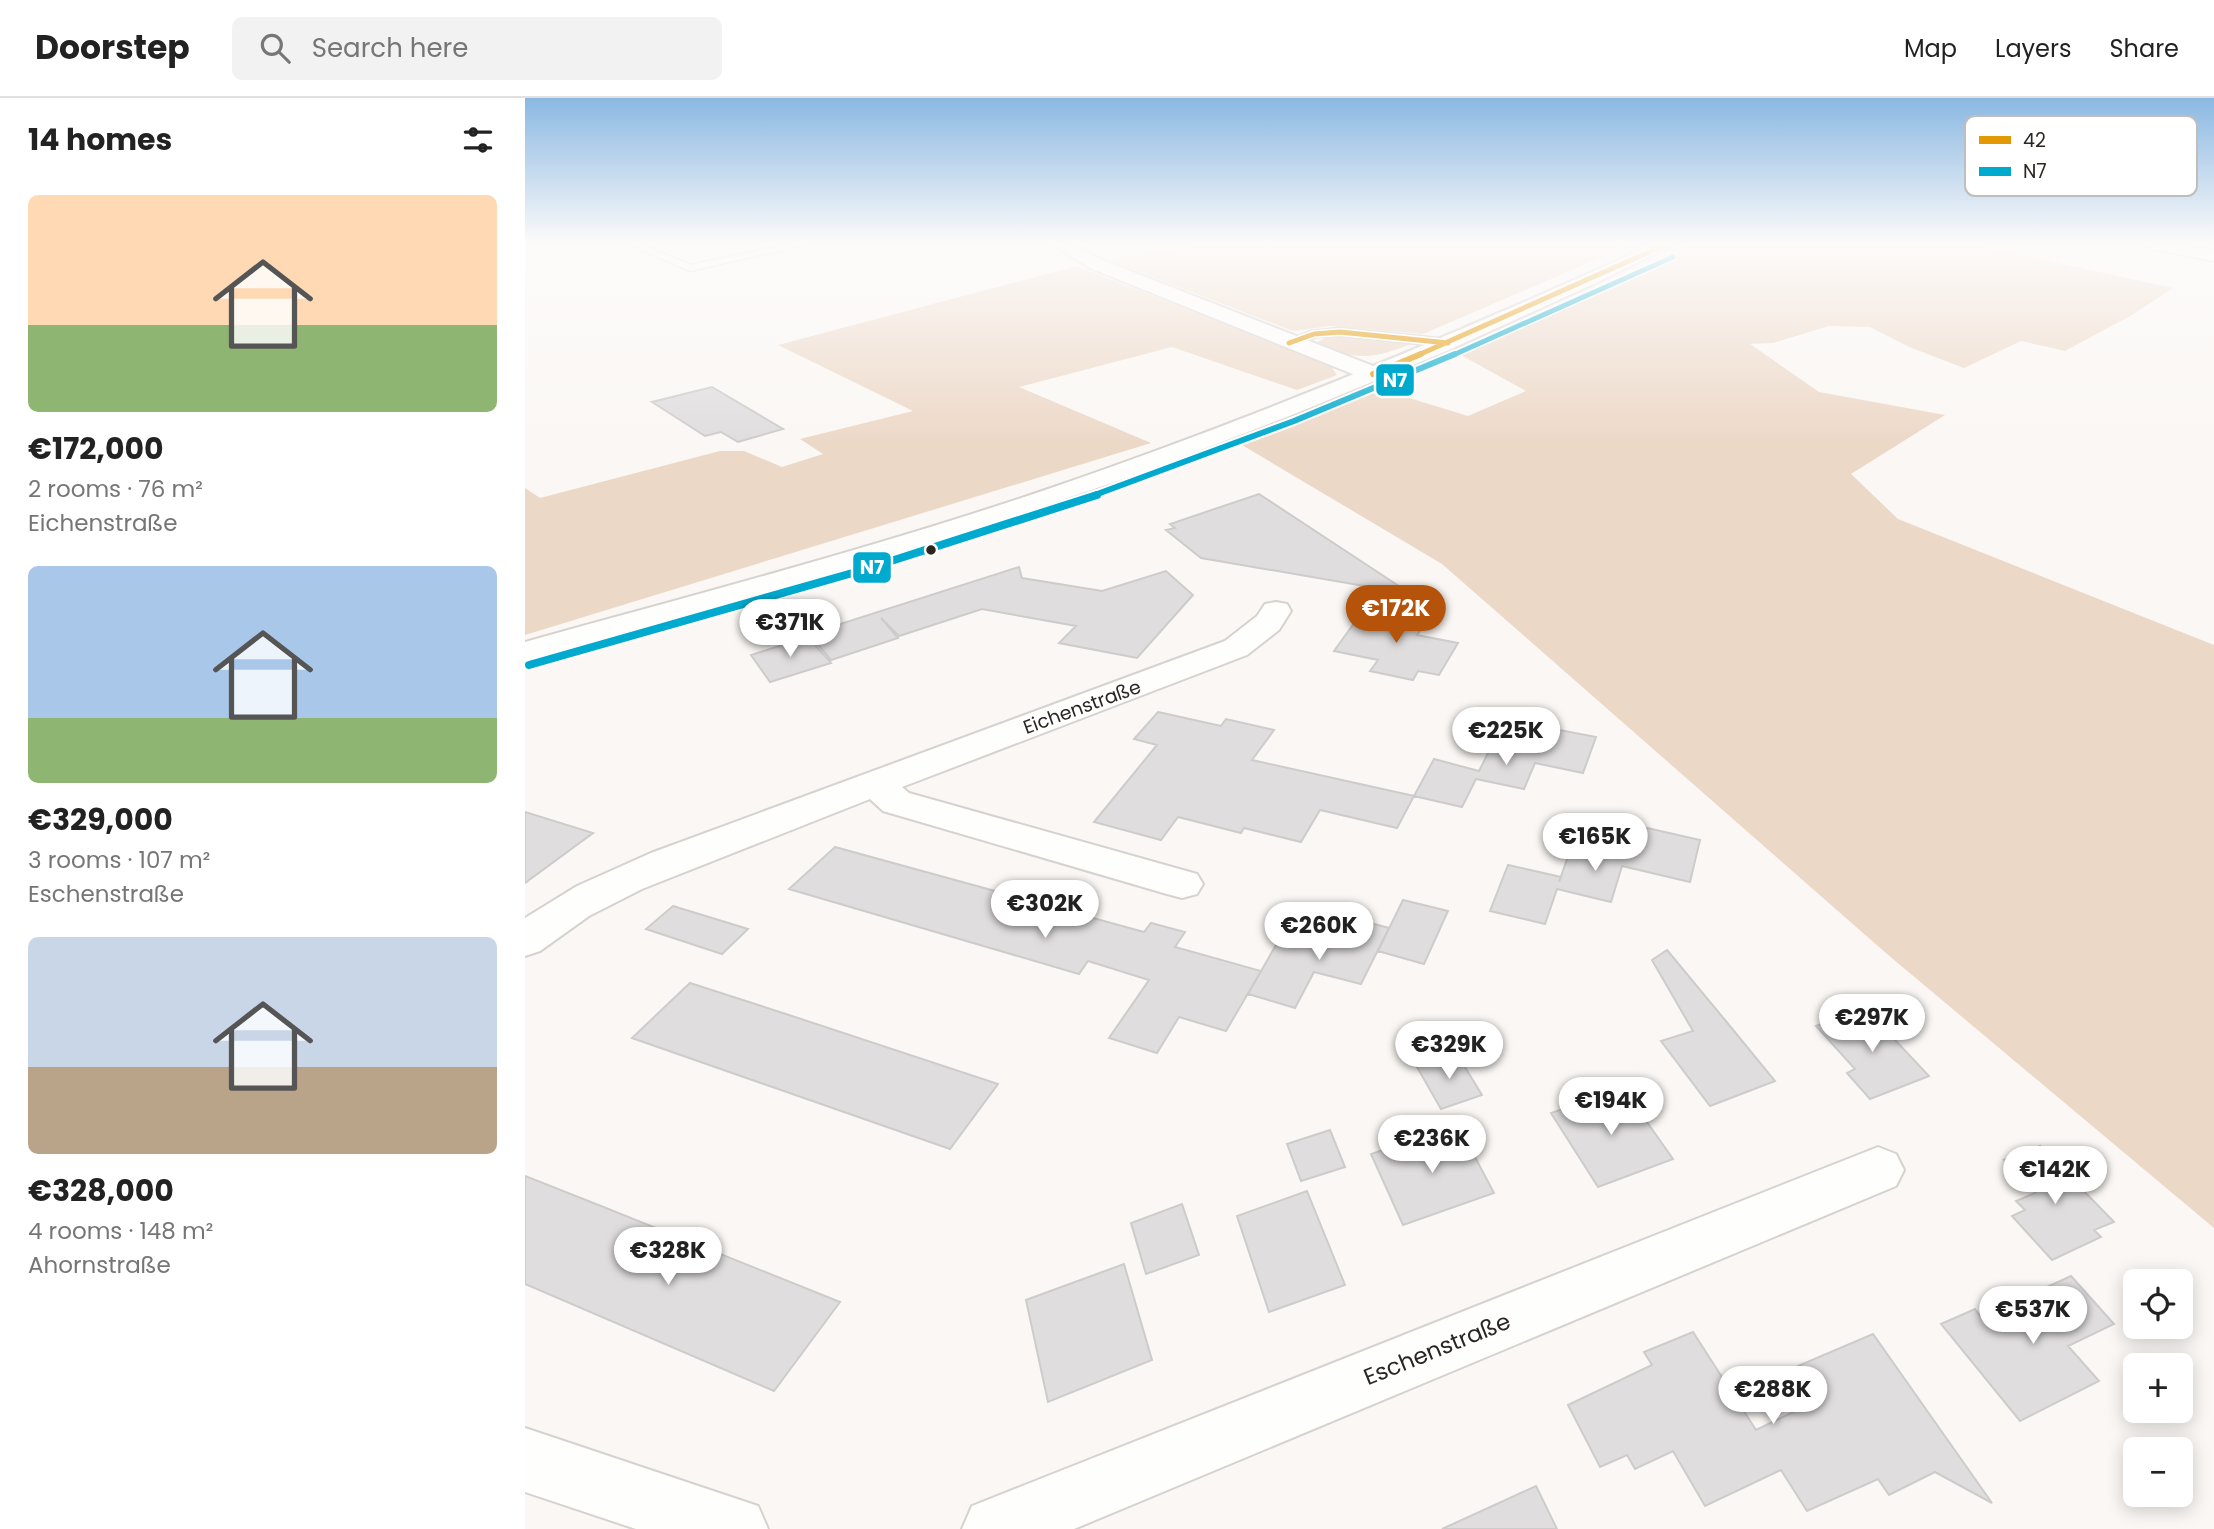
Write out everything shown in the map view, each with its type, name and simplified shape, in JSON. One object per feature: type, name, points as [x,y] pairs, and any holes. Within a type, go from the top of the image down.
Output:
[{"type":"street","points":[[1210,311],[1373,374]]},
{"type":"street","points":[[525,652],[816,569],[1057,494],[1373,374],[1520,311]]},
{"type":"street","name":"Eichenstraße","points":[[525,940],[542,926],[604,888],[1236,648],[1268,623],[1276,611]]},
{"type":"street","points":[[876,784],[896,802],[1182,884]]},
{"type":"street","name":"Eschenstraße","points":[[995,1529],[1878,1170]]},
{"type":"street","points":[[525,1460],[735,1529]]},
{"type":"lane","points":[[1289,343],[1314,334],[1340,332],[1448,343]]},
{"type":"shaded area","points":[[908,311],[1191,311],[1331,366],[1337,375],[1297,390],[1172,347],[1019,387],[1151,443],[525,635],[525,488],[540,498],[720,451],[744,451],[782,467],[823,454],[800,439],[913,411],[778,345]]},
{"type":"shaded area","points":[[1240,311],[1477,311],[1423,334],[1330,326],[1293,331]]},
{"type":"shaded area","points":[[1551,311],[2138,311],[2065,351],[2021,341],[1964,368],[1909,347],[1870,327],[1829,326],[1773,343],[1750,344],[1819,392],[1945,415],[1851,474],[1898,519],[2214,645],[2214,1228],[1887,954],[1442,564],[1242,445],[1380,389],[1468,416],[1526,391],[1459,354]]},
{"type":"shaded area","points":[[1332,335],[1416,342],[1390,352],[1357,356],[1333,350],[1317,342]]},
{"type":"building","points":[[712,387],[783,429],[738,442],[721,432],[705,436],[652,402]]},
{"type":"building","points":[[1259,494],[1411,594],[1201,558],[1166,530],[1175,528],[1170,524]]},
{"type":"building","points":[[1019,567],[1022,578],[1102,591],[1166,571],[1193,595],[1137,658],[1059,643],[1076,626],[982,609],[899,636],[881,618],[898,638],[831,660],[809,634]]},
{"type":"building","points":[[1365,608],[1428,620],[1417,635],[1458,643],[1439,675],[1418,671],[1413,680],[1370,671],[1378,660],[1334,651]]},
{"type":"building","points":[[808,637],[831,663],[770,682],[751,655]]},
{"type":"building","points":[[1158,712],[1221,726],[1226,719],[1274,730],[1252,760],[1414,796],[1397,828],[1320,810],[1301,842],[1244,828],[1241,833],[1178,817],[1161,840],[1094,822],[1157,745],[1134,739]]},
{"type":"building","points":[[1549,728],[1596,737],[1583,773],[1535,763],[1524,789],[1476,779],[1462,807],[1414,796],[1434,759],[1479,771],[1493,743],[1539,753]]},
{"type":"building","points":[[525,812],[593,833],[525,883]]},
{"type":"building","points":[[1634,825],[1700,840],[1690,882],[1622,866],[1611,902],[1557,889],[1545,924],[1490,911],[1508,865],[1561,877],[1572,845],[1624,857]]},
{"type":"building","points":[[835,847],[1144,932],[1151,923],[1185,932],[1175,947],[1261,971],[1226,1031],[1179,1017],[1157,1053],[1109,1038],[1149,980],[1088,961],[1079,974],[789,889]]},
{"type":"building","points":[[1403,900],[1448,911],[1424,964],[1378,951]]},
{"type":"building","points":[[673,906],[748,929],[722,954],[646,929]]},
{"type":"building","points":[[1344,916],[1389,928],[1361,984],[1314,972],[1295,1008],[1248,994],[1280,938],[1326,950]]},
{"type":"building","points":[[1667,950],[1775,1081],[1710,1106],[1661,1041],[1693,1031],[1652,960]]},
{"type":"building","points":[[690,983],[998,1084],[950,1149],[632,1038]]},
{"type":"building","points":[[1866,1009],[1929,1076],[1870,1099],[1847,1073],[1855,1069],[1816,1026]]},
{"type":"building","points":[[1457,1054],[1482,1095],[1441,1109],[1417,1067]]},
{"type":"building","points":[[1623,1088],[1673,1159],[1598,1187],[1551,1113]]},
{"type":"building","points":[[1458,1125],[1494,1193],[1403,1225],[1371,1154]]},
{"type":"building","points":[[1330,1130],[1345,1167],[1301,1181],[1287,1144]]},
{"type":"building","points":[[2040,1146],[2114,1222],[2094,1230],[2101,1237],[2052,1260],[2012,1216],[2025,1210],[2016,1201],[2035,1193],[2004,1160]]},
{"type":"building","points":[[525,1176],[840,1302],[774,1391],[525,1284]]},
{"type":"building","points":[[1307,1191],[1345,1285],[1269,1312],[1237,1216]]},
{"type":"building","points":[[1182,1204],[1199,1255],[1146,1274],[1131,1223]]},
{"type":"building","points":[[1124,1264],[1152,1360],[1048,1402],[1026,1300]]},
{"type":"building","points":[[2071,1276],[2114,1324],[2068,1346],[2099,1381],[2020,1421],[1941,1324],[1975,1309],[1981,1317]]},
{"type":"building","points":[[1693,1332],[1756,1430],[1820,1399],[1798,1366],[1873,1334],[1992,1503],[1935,1472],[1889,1495],[1878,1479],[1807,1511],[1781,1470],[1705,1506],[1673,1451],[1635,1469],[1627,1455],[1600,1467],[1568,1405],[1652,1365],[1644,1352]]},
{"type":"building","points":[[1536,1486],[1557,1529],[1442,1529]]},
{"type":"transit line","name":"42","points":[[1373,374],[1520,311]]},
{"type":"transit line","name":"N7","points":[[529,665],[863,570],[1062,507],[1294,421],[1554,311]]},
{"type":"transit line","name":"42","points":[[1289,343],[1314,334],[1340,332],[1448,343]]}]
